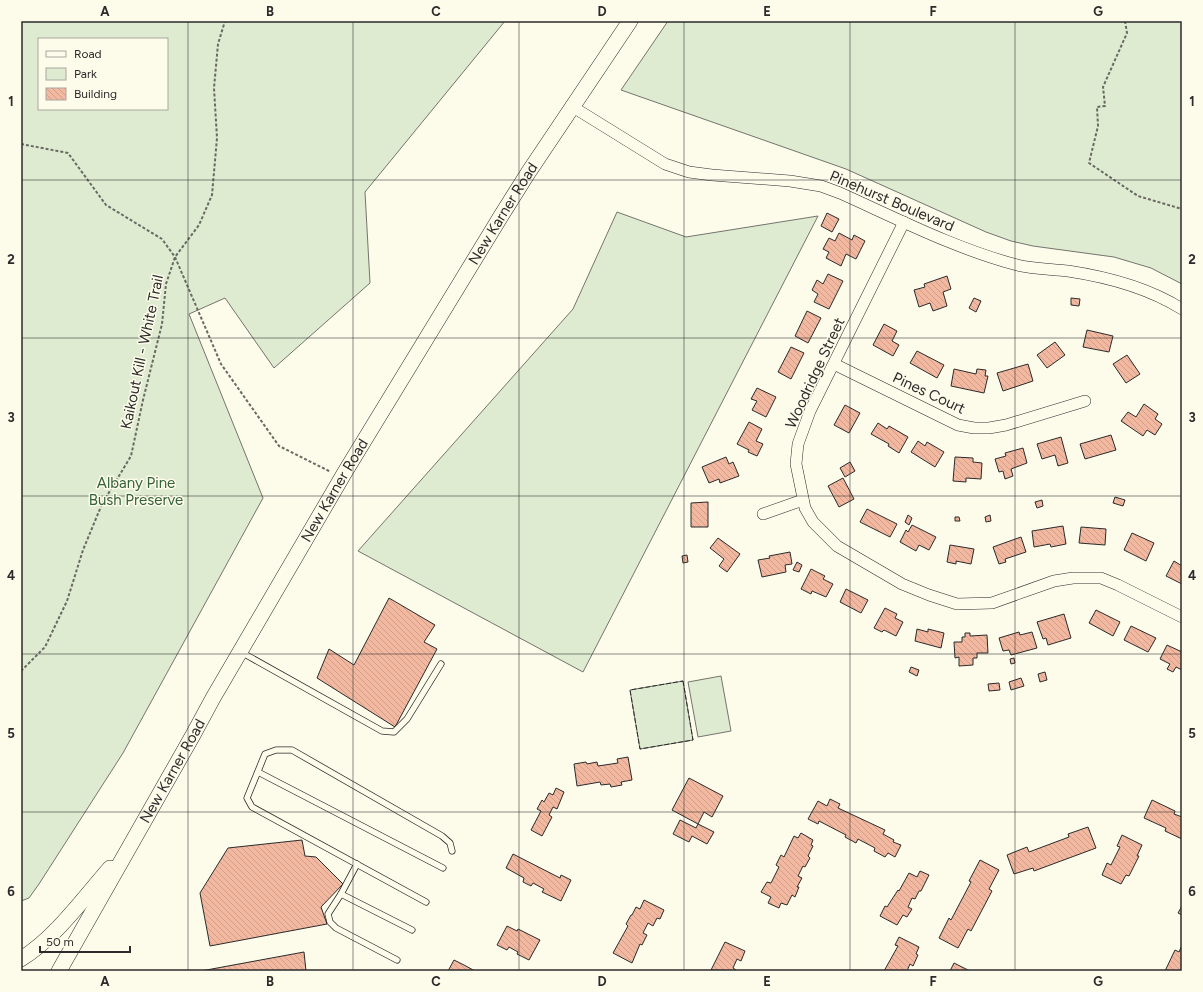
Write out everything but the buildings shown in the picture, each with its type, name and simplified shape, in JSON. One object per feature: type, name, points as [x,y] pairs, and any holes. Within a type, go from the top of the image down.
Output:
[{"type":"main road","name":"New Karner Road","points":[[59,971],[240,652],[342,478],[528,173],[630,21]]},
{"type":"main road","points":[[21,959],[33,952],[48,938],[131,843]]},
{"type":"street","name":"Pinehurst Boulevard","points":[[573,107],[665,164],[690,172],[790,181],[821,186],[980,254],[1019,266],[1091,275],[1129,284],[1164,298],[1182,309]]},
{"type":"street","name":"Woodridge Street","points":[[904,222],[810,411],[798,444],[796,464],[802,500],[813,522],[837,546],[902,584],[957,604],[992,603],[1054,581],[1073,578],[1101,578],[1118,584],[1182,617]]},
{"type":"street","name":"Pines Court","points":[[834,364],[958,425],[974,428],[989,428],[1006,425],[1085,401]]},
{"type":"street","points":[[763,514],[802,500]]},
{"type":"lane","points":[[240,652],[382,731],[394,732],[407,719],[441,664]]},
{"type":"lane","points":[[426,902],[252,807],[247,798],[266,754],[276,750],[292,750],[442,836],[450,843],[452,851]]},
{"type":"lane","points":[[258,772],[443,868]]},
{"type":"lane","points":[[357,864],[341,894],[328,914],[330,922],[336,928],[397,960]]},
{"type":"lane","points":[[341,894],[412,930]]},
{"type":"path","name":"Kaikout Kill - White Trail","points":[[21,671],[45,647],[67,601],[83,550],[102,504],[131,456],[162,324],[166,284],[175,257],[199,226],[212,195],[217,138],[214,88],[218,44],[225,21]]},
{"type":"path","points":[[1125,21],[1128,33],[1104,87],[1105,106],[1097,107],[1098,126],[1089,163],[1138,196],[1182,208]]},
{"type":"path","points":[[21,144],[68,153],[106,205],[162,239],[175,257],[220,364],[279,446],[342,478]]},
{"type":"green space","name":"Albany Pine Bush Preserve","points":[[21,21],[505,21],[365,192],[370,283],[274,368],[225,298],[189,314],[263,498],[123,753],[29,898],[21,901]]},
{"type":"green space","points":[[668,21],[1182,21],[1182,284],[1151,268],[1114,257],[1033,246],[1011,241],[986,232],[846,169],[621,90]]},
{"type":"green space","points":[[617,212],[686,237],[818,216],[583,672],[358,551],[573,309]]},
{"type":"green space","points":[[721,676],[731,731],[698,737],[688,682]]},
{"type":"green space","points":[[683,681],[693,740],[640,749],[630,690]]},
{"type":"fence","points":[[683,681],[693,740],[640,749],[630,690],[683,681]]}]
